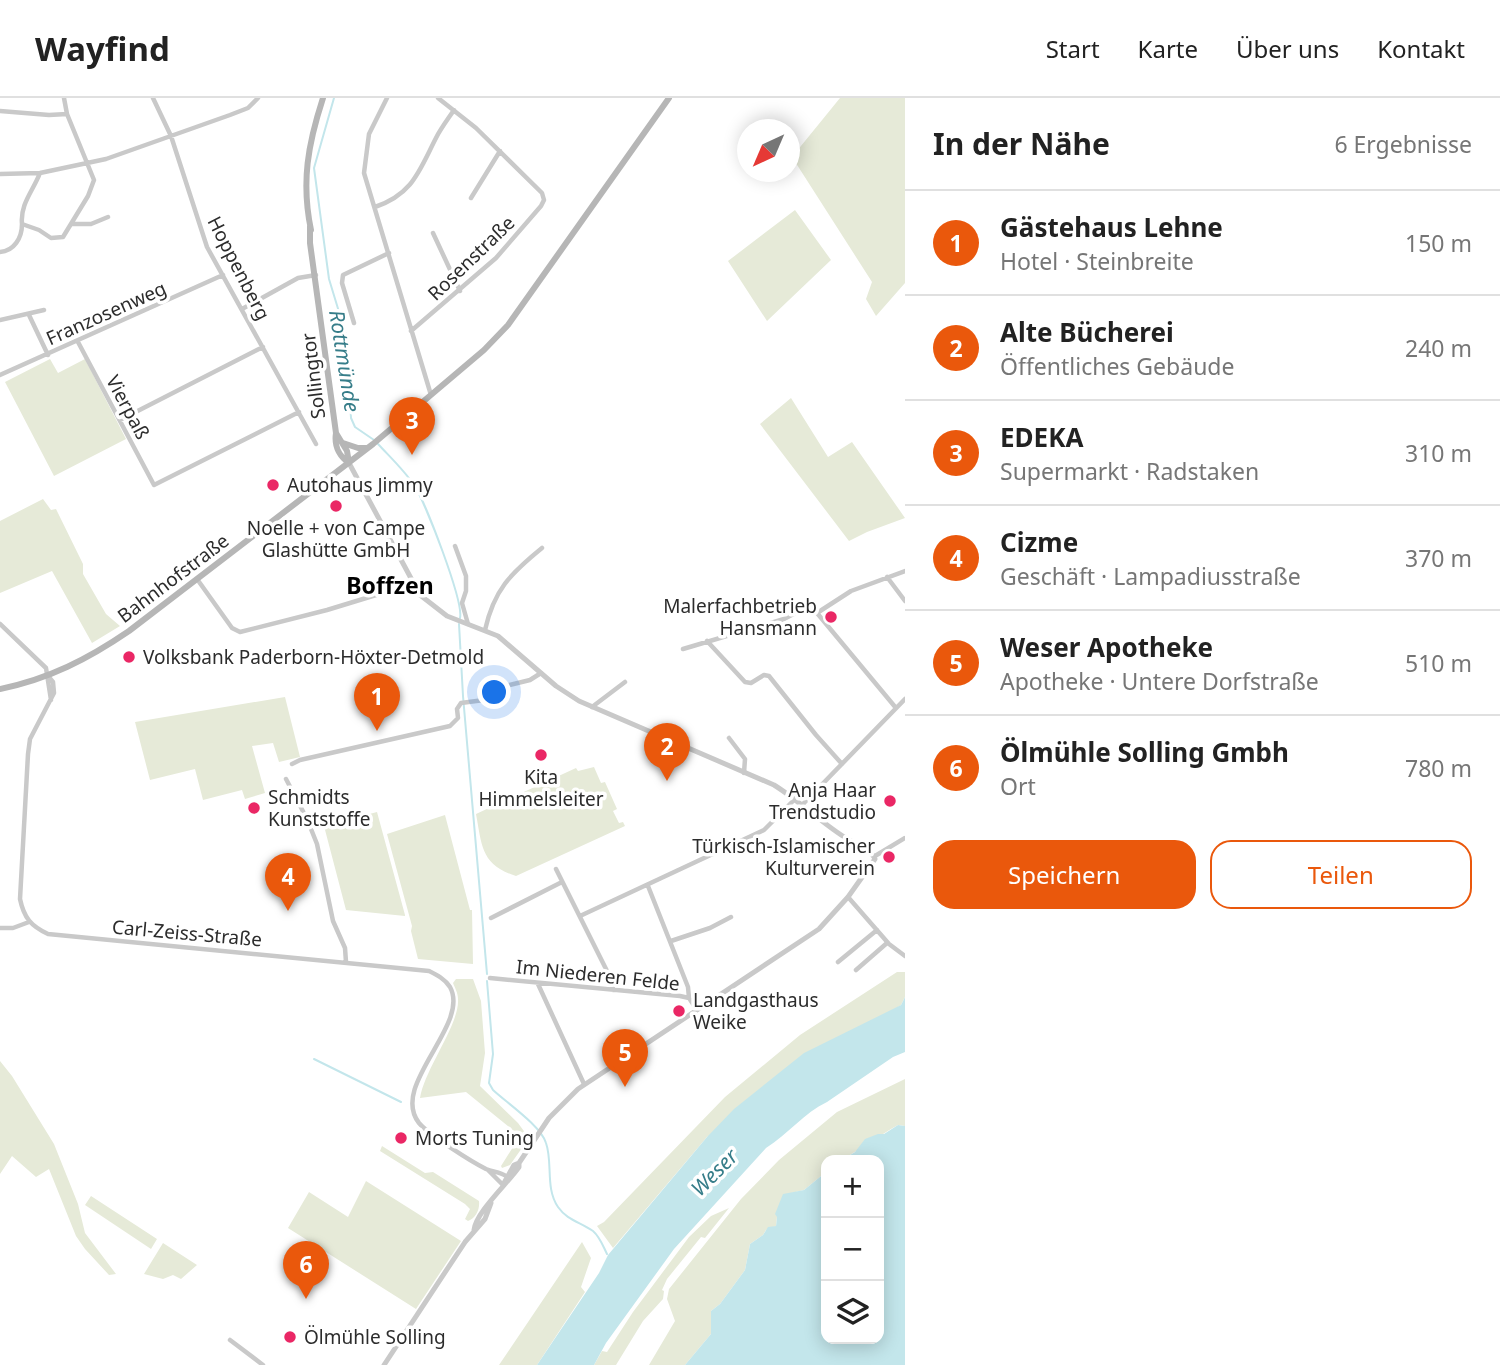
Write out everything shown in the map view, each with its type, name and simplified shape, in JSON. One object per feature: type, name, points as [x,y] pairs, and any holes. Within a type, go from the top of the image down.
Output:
[{"type":"main road","name":"Sollingtor","points":[[323,98],[307,156],[305,178],[317,263],[335,442],[338,452],[349,463]]},
{"type":"main road","name":"Bahnhofstraße","points":[[0,689],[48,676],[94,654],[139,624],[373,444],[494,342],[669,98]]},
{"type":"main road","name":"Sollingtor","points":[[336,433],[348,455],[349,463]]},
{"type":"main road","points":[[342,442],[358,448],[373,444]]},
{"type":"street","points":[[22,224],[55,239],[65,234],[93,186],[94,180],[67,114],[64,98]]},
{"type":"street","name":"Hoppenberg","points":[[153,98],[171,136],[208,247],[316,444]]},
{"type":"street","points":[[0,174],[40,173],[137,150],[230,116],[248,108],[258,98]]},
{"type":"street","points":[[387,98],[369,134],[365,173],[431,394]]},
{"type":"street","points":[[438,98],[500,151],[471,198]]},
{"type":"street","points":[[375,207],[391,202],[405,192],[418,175],[437,134],[454,110]]},
{"type":"street","points":[[0,111],[67,114]]},
{"type":"street","name":"Rosenstraße","points":[[411,331],[496,258],[544,200],[542,193],[500,151]]},
{"type":"street","points":[[0,252],[14,246],[22,233],[21,214],[40,173]]},
{"type":"street","points":[[71,224],[91,223],[108,218]]},
{"type":"street","points":[[433,233],[460,291]]},
{"type":"street","points":[[354,324],[342,283],[343,275],[389,253]]},
{"type":"street","points":[[242,309],[298,278],[316,274]]},
{"type":"street","name":"Franzosenweg","points":[[0,375],[223,275]]},
{"type":"street","points":[[0,320],[44,310]]},
{"type":"street","points":[[29,315],[48,355]]},
{"type":"street","name":"Vierpaß","points":[[78,342],[154,485],[299,412]]},
{"type":"street","points":[[120,420],[263,347]]},
{"type":"street","points":[[349,463],[412,584],[429,604],[455,620],[498,636],[566,694],[592,708],[774,785],[875,859]]},
{"type":"street","points":[[455,546],[466,576],[462,603],[465,623]]},
{"type":"street","points":[[485,630],[490,610],[507,579],[542,548]]},
{"type":"street","points":[[817,613],[851,591],[905,571]]},
{"type":"street","points":[[887,577],[905,601]]},
{"type":"street","points":[[197,579],[232,628],[240,632],[338,607],[412,584]]},
{"type":"street","points":[[682,649],[784,620],[807,607],[817,613],[896,708]]},
{"type":"street","points":[[0,624],[46,668],[51,700],[30,739],[28,754],[20,899],[29,922],[13,929],[0,928]]},
{"type":"street","points":[[707,641],[745,682],[751,683],[764,675],[769,676],[842,764]]},
{"type":"street","points":[[292,764],[450,726],[458,718],[457,706],[484,700],[493,689],[530,680],[541,673]]},
{"type":"street","points":[[592,708],[625,682]]},
{"type":"street","points":[[803,804],[905,699]]},
{"type":"street","points":[[729,738],[745,759],[744,773]]},
{"type":"street","points":[[286,779],[317,844],[333,921],[345,948],[346,962]]},
{"type":"street","points":[[580,916],[764,830],[776,821],[795,798]]},
{"type":"street","points":[[383,1365],[474,1230],[485,1219],[491,1210],[491,1203],[519,1167],[536,1136],[558,1109],[584,1084],[819,929],[848,897],[875,859],[905,838]]},
{"type":"street","points":[[556,869],[612,981],[613,989]]},
{"type":"street","points":[[491,918],[562,882]]},
{"type":"street","points":[[648,886],[688,987],[688,998]]},
{"type":"street","points":[[848,897],[887,943],[905,956]]},
{"type":"street","points":[[671,941],[710,928],[731,917]]},
{"type":"street","name":"Carl-Zeiss-Straße","points":[[29,922],[48,934],[429,971],[451,988],[453,1007],[417,1084],[413,1099],[414,1109],[420,1124],[428,1131],[488,1170]]},
{"type":"street","points":[[838,962],[877,930]]},
{"type":"street","points":[[856,970],[887,943]]},
{"type":"street","name":"Im Niederen Felde","points":[[490,978],[688,998],[696,1010]]},
{"type":"street","points":[[537,983],[584,1084]]},
{"type":"street","points":[[504,1184],[506,1176],[514,1165],[519,1163]]},
{"type":"street","points":[[488,1170],[506,1176]]},
{"type":"street","points":[[488,1170],[504,1184]]},
{"type":"street","points":[[230,1340],[263,1365]]},
{"type":"green space","points":[[840,98],[905,98],[905,283],[876,316],[866,299],[872,282],[800,170],[800,147]]},
{"type":"green space","points":[[795,210],[831,260],[767,321],[728,261]]},
{"type":"green space","points":[[50,359],[58,373],[85,359],[126,439],[54,476],[5,382]]},
{"type":"green space","points":[[791,398],[828,457],[852,442],[905,518],[849,541],[760,424]]},
{"type":"green space","points":[[43,499],[51,510],[56,509],[83,564],[83,574],[106,614],[120,626],[92,643],[52,571],[0,593],[0,521]]},
{"type":"green space","points":[[285,697],[300,757],[279,762],[273,743],[252,746],[265,793],[245,799],[242,790],[203,800],[195,769],[150,780],[135,722]]},
{"type":"green space","points":[[594,767],[601,783],[605,782],[617,809],[613,811],[619,823],[623,822],[625,826],[516,876],[490,860],[482,845],[476,814],[576,768],[578,771]]},
{"type":"green space","points":[[377,812],[405,916],[346,910],[324,826]]},
{"type":"green space","points":[[445,815],[472,910],[473,964],[418,959],[412,926],[387,834]]},
{"type":"green space","points":[[897,972],[905,972],[905,997],[901,1005],[707,1137],[613,1248],[597,1226],[604,1222],[725,1097],[800,1035]]},
{"type":"green space","points":[[456,979],[473,979],[481,1001],[485,1053],[480,1086],[518,1123],[529,1138],[510,1165],[502,1168],[520,1136],[466,1092],[420,1098],[428,1073],[454,1021],[458,997],[453,983]]},
{"type":"green space","points":[[0,1061],[54,1144],[78,1204],[85,1233],[116,1274],[109,1275],[76,1236],[49,1169],[36,1177],[12,1156],[0,1174]]},
{"type":"green space","points":[[905,1079],[905,1126],[898,1125],[850,1155],[821,1155],[821,1176],[804,1190],[787,1194],[776,1226],[766,1230],[750,1244],[745,1270],[720,1304],[711,1311],[711,1334],[685,1365],[649,1365],[675,1321],[667,1299],[669,1289],[741,1199],[779,1160],[837,1112]]},
{"type":"green space","points":[[382,1146],[425,1173],[433,1172],[479,1201],[475,1215],[471,1220],[465,1219],[470,1209],[465,1204],[380,1151]]},
{"type":"green space","points":[[366,1181],[461,1241],[416,1309],[288,1228],[309,1192],[348,1217]]},
{"type":"green space","points":[[91,1196],[157,1239],[151,1249],[85,1205]]},
{"type":"green space","points":[[729,1208],[667,1279],[662,1290],[663,1299],[643,1321],[616,1365],[594,1365],[602,1351],[607,1352],[689,1237],[711,1216]]},
{"type":"green space","points":[[582,1242],[591,1258],[581,1287],[585,1292],[537,1365],[499,1365]]},
{"type":"green space","points":[[163,1243],[197,1265],[181,1279],[173,1275],[163,1279],[144,1274]]},
{"type":"water","name":"Weser","points":[[905,997],[905,1052],[893,1057],[811,1112],[766,1148],[674,1249],[606,1343],[594,1365],[537,1365],[599,1273],[608,1255],[707,1137],[734,1109],[804,1053],[901,1005]]},
{"type":"water","points":[[898,1125],[905,1126],[905,1365],[685,1365],[711,1334],[711,1311],[720,1304],[745,1270],[750,1244],[763,1235],[768,1227],[776,1226],[775,1214],[783,1194],[804,1190],[821,1176],[821,1344],[884,1344],[884,1155],[850,1155],[865,1139],[884,1134]]},
{"type":"waterway","name":"Rottmünde","points":[[334,98],[314,168],[329,279],[346,335],[351,418],[355,427],[374,440]]},
{"type":"waterway","name":"Rottmünde","points":[[378,444],[406,474],[419,495],[450,573],[460,608],[460,618]]},
{"type":"waterway","name":"Rottmünde","points":[[459,624],[487,974]]},
{"type":"waterway","name":"Rottmünde","points":[[487,981],[493,1054],[489,1083],[493,1090],[531,1122],[543,1136],[548,1151],[554,1200],[570,1218],[593,1231],[607,1254]]},
{"type":"waterway","points":[[314,1059],[401,1102]]},
{"type":"place","name":"EDEKA","points":[[412,455]]},
{"type":"place","name":"Autohaus Jimmy","points":[[273,485]]},
{"type":"place","name":"Noelle + von Campe Glashütte GmbH","points":[[336,506]]},
{"type":"place","name":"Malerfachbetrieb Hansmann","points":[[831,617]]},
{"type":"place","name":"Volksbank Paderborn-Höxter-Detmold","points":[[129,657]]},
{"type":"place","name":"Gästehaus Lehne","points":[[377,731]]},
{"type":"place","name":"Kita Himmelsleiter","points":[[541,755]]},
{"type":"place","name":"Alte Bücherei","points":[[667,781]]},
{"type":"place","name":"Anja Haar Trendstudio","points":[[890,801]]},
{"type":"place","name":"Schmidts Kunststoffe","points":[[254,808]]},
{"type":"place","name":"Türkisch-Islamischer Kulturverein","points":[[889,857]]},
{"type":"place","name":"Cizme","points":[[288,911]]},
{"type":"place","name":"Landgasthaus Weike","points":[[679,1011]]},
{"type":"place","name":"Weser Apotheke","points":[[625,1087]]},
{"type":"place","name":"Morts Tuning","points":[[401,1138]]},
{"type":"place","name":"Ölmühle Solling Gmbh","points":[[306,1299]]},
{"type":"place","name":"Ölmühle Solling","points":[[290,1337]]},
{"type":"district","name":"Boffzen","points":[[390,585]]}]
